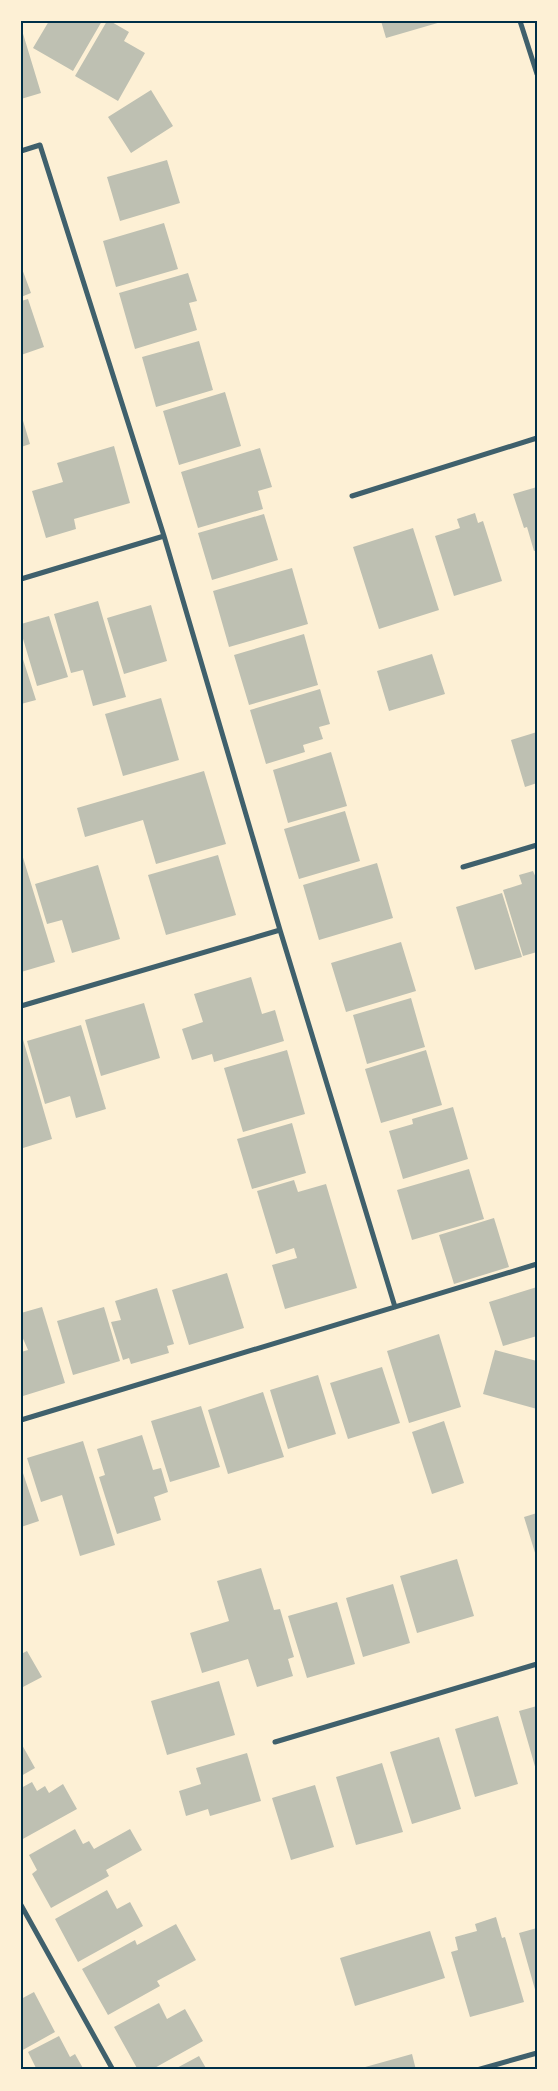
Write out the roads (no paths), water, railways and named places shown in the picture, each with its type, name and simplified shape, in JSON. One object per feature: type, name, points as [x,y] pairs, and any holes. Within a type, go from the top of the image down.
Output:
[{"type":"street","points":[[520,21],[537,74]]},
{"type":"street","points":[[21,151],[40,145],[164,536],[280,930],[395,1307]]},
{"type":"street","points":[[352,496],[537,438]]},
{"type":"street","points":[[21,579],[164,536]]},
{"type":"street","points":[[463,867],[537,845]]},
{"type":"street","points":[[21,1006],[280,930]]},
{"type":"street","points":[[21,1420],[537,1264]]},
{"type":"street","points":[[274,1742],[537,1664]]},
{"type":"street","points":[[21,1905],[113,2070]]},
{"type":"street","points":[[477,2070],[537,2053]]}]
